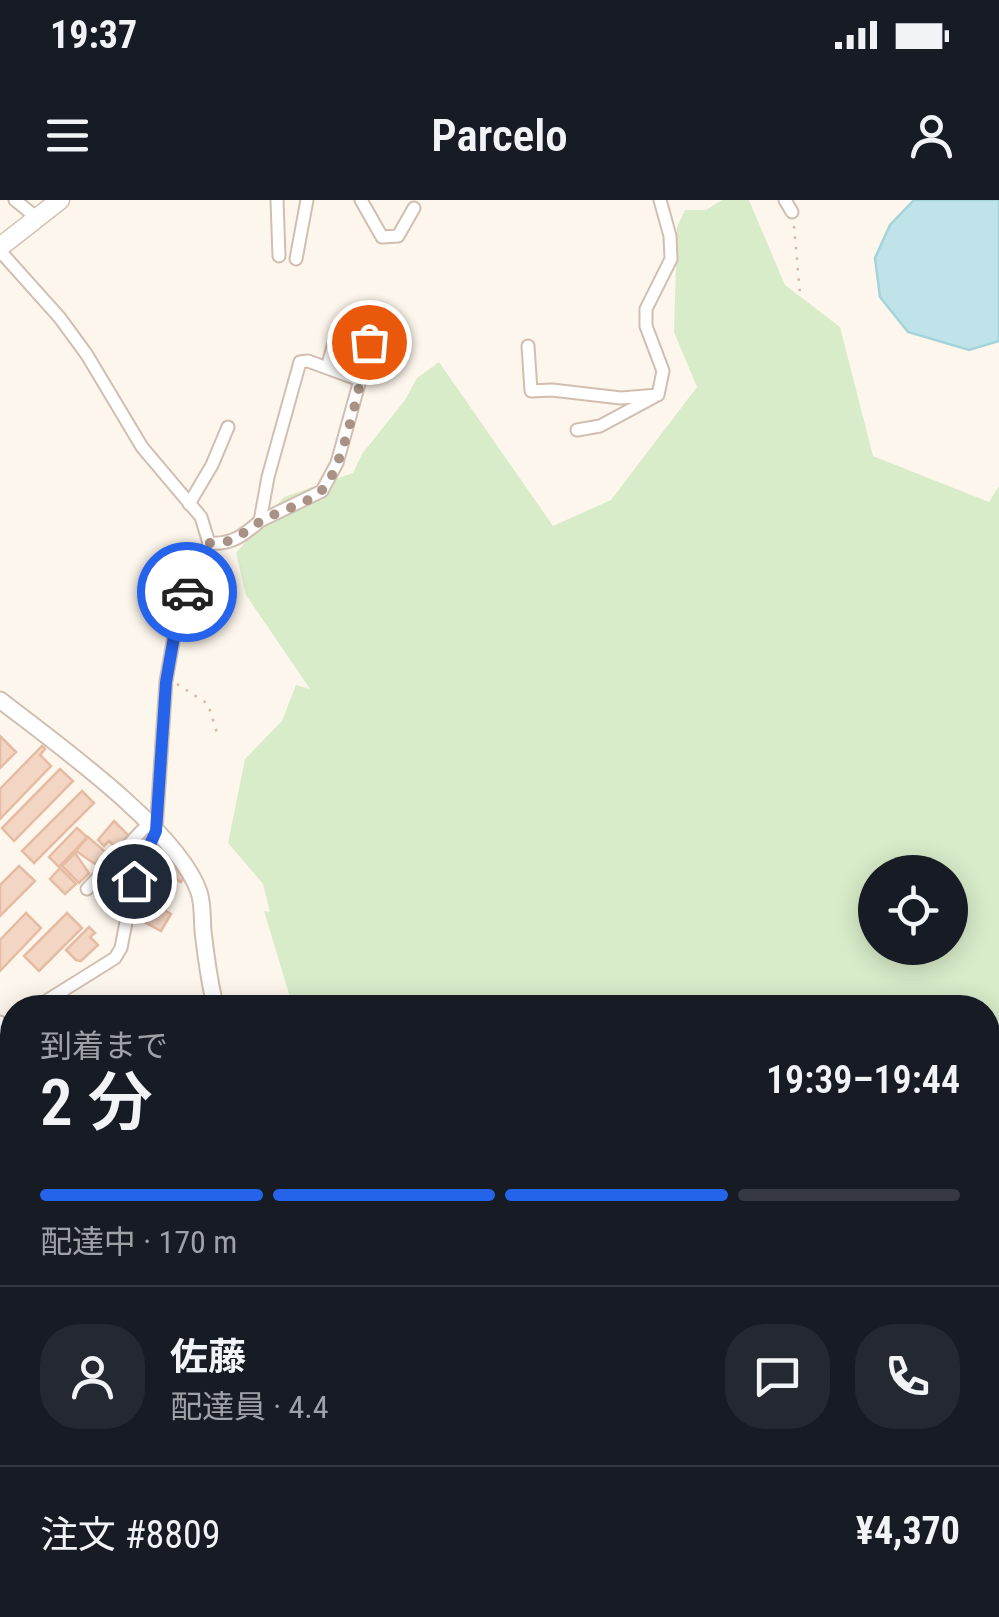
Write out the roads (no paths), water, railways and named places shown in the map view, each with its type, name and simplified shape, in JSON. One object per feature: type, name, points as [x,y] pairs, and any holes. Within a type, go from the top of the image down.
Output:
[{"type":"main road","points":[[0,249],[60,200]]},
{"type":"street","points":[[15,200],[37,218]]},
{"type":"street","points":[[277,200],[279,256]]},
{"type":"street","points":[[296,259],[308,200]]},
{"type":"street","points":[[361,200],[382,237],[398,236],[414,208]]},
{"type":"street","points":[[658,396],[663,371],[646,326],[646,309],[671,259],[670,236],[660,200]]},
{"type":"street","points":[[0,249],[87,355],[142,448],[201,518],[210,543],[178,614],[152,828],[134,881],[121,948],[116,958],[56,995]]},
{"type":"street","points":[[327,368],[338,329]]},
{"type":"street","points":[[210,543],[222,544],[242,537],[260,521],[322,491],[338,463],[369,342]]},
{"type":"street","points":[[528,346],[530,391],[621,398],[658,396]]},
{"type":"street","points":[[260,521],[268,476],[300,362],[360,380]]},
{"type":"street","points":[[578,430],[600,426],[658,396]]},
{"type":"street","points":[[189,504],[228,427]]},
{"type":"street","points":[[0,700],[68,753],[188,866],[201,898],[214,995]]},
{"type":"street","points":[[87,889],[152,828]]},
{"type":"water","points":[[914,200],[999,200],[999,341],[969,350],[908,332],[880,297],[875,258],[890,225]]}]
